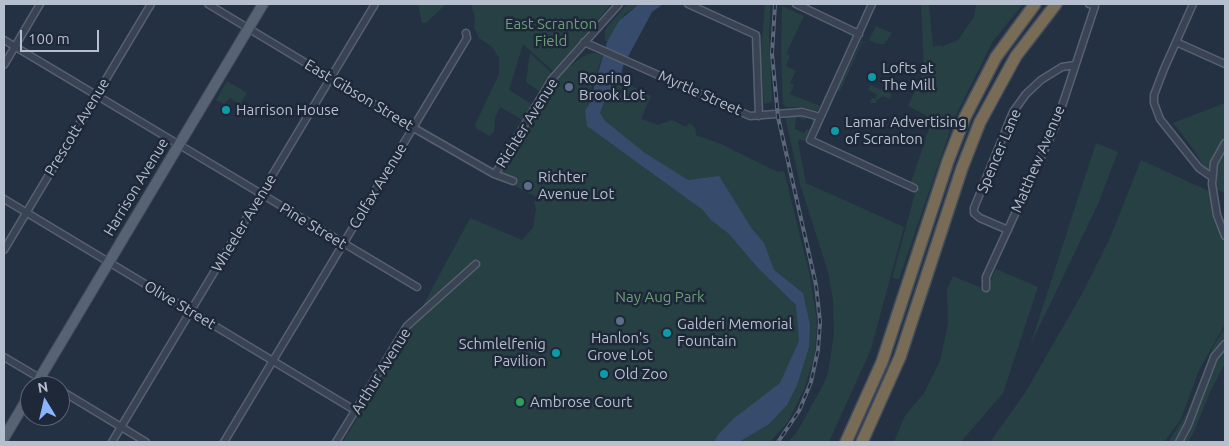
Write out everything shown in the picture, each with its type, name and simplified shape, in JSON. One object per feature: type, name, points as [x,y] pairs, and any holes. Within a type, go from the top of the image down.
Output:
[{"type":"highway","points":[[846,442],[882,362],[948,161],[965,116],[996,57],[1035,4]]},
{"type":"highway","points":[[862,442],[900,357],[959,176],[980,122],[1016,56],[1056,4]]},
{"type":"main road","name":"Harrison Avenue","points":[[41,376],[263,4]]},
{"type":"main road","points":[[4,438],[20,411]]},
{"type":"street","points":[[4,65],[40,4]]},
{"type":"street","name":"Prescott Avenue","points":[[4,250],[151,4]]},
{"type":"street","name":"East Gibson Street","points":[[208,4],[412,127],[495,174],[514,181]]},
{"type":"street","name":"Wheeler Avenue","points":[[112,442],[375,4]]},
{"type":"street","name":"Richter Avenue","points":[[495,174],[544,91],[584,42],[619,4]]},
{"type":"street","points":[[688,4],[756,35],[759,116]]},
{"type":"street","points":[[796,4],[859,34]]},
{"type":"street","points":[[872,4],[810,140],[914,188]]},
{"type":"street","points":[[1193,4],[1154,95],[1154,108],[1160,119],[1199,168],[1212,177]]},
{"type":"street","name":"Matthew Avenue","points":[[986,288],[986,277],[1055,127],[1093,5]]},
{"type":"street","name":"Colfax Avenue","points":[[224,442],[467,38],[466,33]]},
{"type":"street","name":"Pine Street","points":[[4,40],[418,287]]},
{"type":"street","name":"Myrtle Street","points":[[584,42],[750,116],[802,112],[820,117]]},
{"type":"street","points":[[1176,42],[1225,64]]},
{"type":"street","name":"Spencer Lane","points":[[1008,230],[980,218],[974,213],[974,208],[1013,112],[1041,80],[1062,67],[1075,65]]},
{"type":"street","points":[[1225,143],[1216,158],[1212,177],[1218,215],[1225,236]]},
{"type":"street","name":"Olive Street","points":[[4,199],[356,410]]},
{"type":"street","name":"Arthur Avenue","points":[[336,442],[407,326],[476,264]]},
{"type":"street","points":[[1179,442],[1188,425],[1214,357],[1225,344]]},
{"type":"street","points":[[4,357],[29,376]]},
{"type":"street","points":[[70,396],[146,442]]},
{"type":"green space","points":[[418,4],[446,4],[426,23],[422,23]]},
{"type":"green space","name":"East Scranton Field","points":[[471,4],[611,4],[554,72],[523,44],[509,90],[533,105],[524,121],[500,107],[495,118],[494,132],[489,136],[476,128],[475,125],[499,74],[499,58],[492,47],[479,38],[474,28],[475,17]]},
{"type":"green space","points":[[627,4],[639,4],[624,15],[608,41],[605,41],[605,30]]},
{"type":"green space","points":[[765,4],[771,4],[769,33],[772,102],[764,104],[761,49]]},
{"type":"green space","points":[[921,4],[929,4],[933,46],[942,45],[941,47],[958,40],[974,17],[976,4],[1023,4],[993,41],[954,119],[899,279],[892,278],[917,186],[911,182],[931,123],[928,125],[926,115],[908,106],[924,71]]},
{"type":"green space","points":[[782,6],[804,16],[786,54],[790,56],[786,66],[796,71],[790,83],[794,85],[790,94],[820,106],[817,111],[801,107],[786,107],[783,104]]},
{"type":"green space","points":[[876,26],[892,33],[884,44],[877,44],[869,40]]},
{"type":"green space","points":[[862,41],[866,43],[862,43],[840,91],[837,90]]},
{"type":"green space","points":[[530,53],[553,74],[539,91],[526,82]]},
{"type":"green space","name":"Nay Aug Park","points":[[592,53],[603,54],[591,90],[581,82],[591,91],[608,97],[620,80],[651,96],[641,119],[658,125],[672,120],[686,127],[689,123],[695,127],[696,135],[721,144],[778,172],[784,171],[810,276],[817,322],[815,355],[804,389],[788,422],[770,442],[343,442],[411,328],[470,218],[522,240],[533,228],[536,209],[534,202],[538,198],[513,185],[501,171],[553,85],[566,69],[582,57]]},
{"type":"green space","points":[[227,81],[247,93],[241,102],[243,105],[241,109],[238,108],[240,105],[230,98],[224,104],[216,100]]},
{"type":"green space","points":[[870,85],[892,94],[890,99],[883,96],[876,100],[876,103],[870,103],[877,94],[868,90]]},
{"type":"green space","points":[[1225,103],[1225,193],[1217,190],[1194,150],[1173,123]]},
{"type":"green space","points":[[803,114],[814,117],[815,120],[812,124],[812,119],[808,116],[804,120],[796,118],[795,129],[804,133],[807,129],[810,130],[804,141],[799,139],[798,142],[806,183],[904,227],[871,349],[829,442],[788,442],[797,432],[828,373],[834,334],[833,300],[828,272],[800,184],[785,116]]},
{"type":"green space","points":[[1096,143],[1118,152],[1098,204],[1030,346]]},
{"type":"green space","points":[[1141,160],[1211,192],[1225,240],[1225,324],[1199,370],[1181,419],[1164,442],[990,442],[1025,393],[1083,292],[1110,238]]},
{"type":"green space","points":[[996,269],[1038,287],[1003,393],[961,442],[894,442],[905,416],[924,393],[940,361],[948,324],[947,289],[953,276],[986,290]]},
{"type":"green space","points":[[1225,328],[1225,363],[1210,392],[1193,434],[1188,442],[1168,442],[1187,413],[1213,347]]},
{"type":"water","points":[[639,4],[663,4],[652,12],[623,66],[621,75],[606,96],[600,113],[605,121],[645,153],[688,180],[719,176],[752,229],[764,243],[774,270],[803,293],[810,325],[809,347],[797,385],[787,405],[769,424],[739,442],[714,442],[733,419],[780,383],[799,341],[796,305],[758,268],[729,234],[711,220],[703,210],[587,126],[585,110],[589,105],[607,42],[619,21]]},
{"type":"railway","points":[[775,4],[772,54],[778,117],[816,285],[820,322],[818,350],[811,382],[799,411],[778,442]]},
{"type":"place","name":"Lofts at The Mill","points":[[872,77]]},
{"type":"place","name":"Roaring Brook Lot","points":[[569,87]]},
{"type":"place","name":"Harrison House","points":[[226,110]]},
{"type":"place","name":"Lamar Advertising of Scranton","points":[[835,131]]},
{"type":"place","name":"Richter Avenue Lot","points":[[528,186]]},
{"type":"place","name":"Hanlon's Grove Lot","points":[[620,321]]},
{"type":"place","name":"Galderi Memorial Fountain","points":[[667,333]]},
{"type":"place","name":"Schmlelfenig Pavilion","points":[[556,353]]},
{"type":"place","name":"Old Zoo","points":[[604,374]]},
{"type":"place","name":"Ambrose Court","points":[[520,402]]}]
